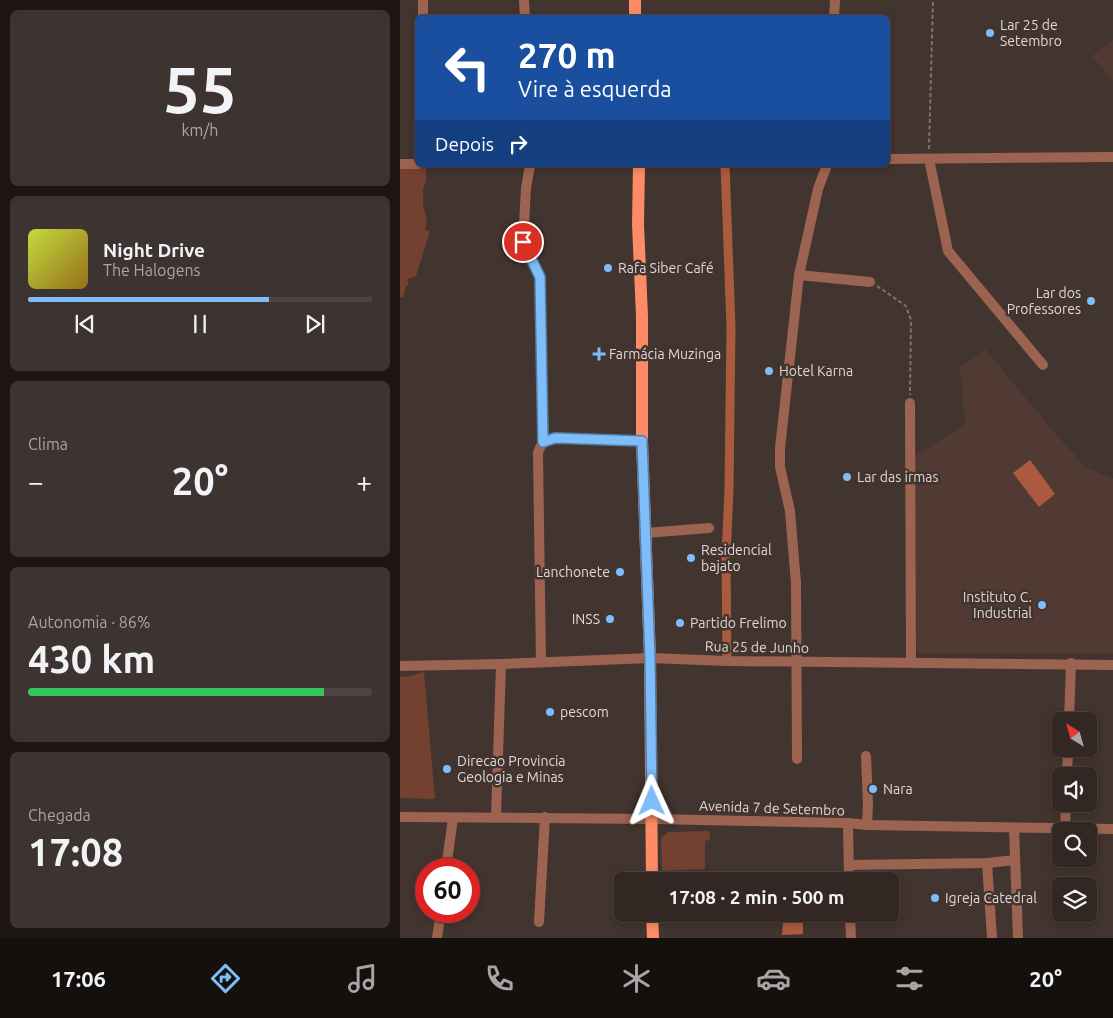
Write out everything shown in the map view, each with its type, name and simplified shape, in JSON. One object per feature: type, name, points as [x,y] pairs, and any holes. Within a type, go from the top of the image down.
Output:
[{"type":"main road","points":[[634,0],[635,15]]},
{"type":"main road","points":[[639,167],[638,224],[642,316],[642,441],[650,658],[652,872]]},
{"type":"main road","points":[[652,922],[652,938]]},
{"type":"street","points":[[423,0],[423,15]]},
{"type":"street","points":[[524,0],[525,15]]},
{"type":"street","points":[[834,15],[835,0]]},
{"type":"street","points":[[890,159],[1113,157]]},
{"type":"street","points":[[929,159],[948,251],[1043,365]]},
{"type":"street","points":[[400,164],[415,164]]},
{"type":"street","points":[[530,167],[526,188],[523,242],[540,277],[543,442],[538,453],[541,662]]},
{"type":"street","points":[[796,758],[794,565],[790,511],[780,467],[780,448],[799,275],[818,190],[826,167]]},
{"type":"street","points":[[799,275],[870,282]]},
{"type":"street","points":[[910,403],[911,662]]},
{"type":"street","points":[[543,442],[555,438],[642,441]]},
{"type":"street","points":[[646,533],[708,528]]},
{"type":"street","name":"Rua 25 de Junho","points":[[400,666],[650,658],[727,661],[1072,663],[1113,665]]},
{"type":"street","points":[[1069,712],[1072,663]]},
{"type":"street","points":[[496,817],[501,664]]},
{"type":"street","points":[[866,756],[867,825]]},
{"type":"street","name":"Avenida 7 de Setembro","points":[[400,817],[652,818],[1052,829]]},
{"type":"street","points":[[448,858],[453,818]]},
{"type":"street","points":[[539,922],[545,818]]},
{"type":"street","points":[[848,824],[849,872]]},
{"type":"street","points":[[1014,828],[1018,938]]},
{"type":"street","name":"Avenida 7 de Setembro","points":[[1097,830],[1113,830]]},
{"type":"street","points":[[849,865],[987,863],[1015,860]]},
{"type":"street","points":[[987,863],[992,938]]},
{"type":"street","points":[[850,922],[850,938]]},
{"type":"street","points":[[437,938],[439,923]]},
{"type":"path","points":[[929,159],[933,0]]},
{"type":"path","points":[[870,282],[890,293],[906,306],[911,320],[910,403]]},
{"type":"shaded area","points":[[1113,40],[1113,81],[1092,56]]},
{"type":"shaded area","points":[[426,168],[423,206],[427,220],[425,230],[430,231],[416,276],[407,279],[409,285],[406,286],[403,297],[400,297],[400,169]]},
{"type":"shaded area","points":[[985,349],[1060,439],[1086,467],[1113,479],[1113,653],[917,653],[914,457],[965,424],[960,367]]},
{"type":"shaded area","points":[[1030,460],[1055,494],[1039,507],[1013,473]]},
{"type":"shaded area","points":[[424,672],[435,799],[400,798],[400,676],[406,677]]},
{"type":"shaded area","points":[[708,831],[710,840],[705,841],[705,869],[662,871],[661,838],[668,832]]},
{"type":"shaded area","points":[[783,922],[803,922],[803,934],[782,935]]},
{"type":"waterway","points":[[725,167],[731,327],[729,490],[726,557],[727,661]]},
{"type":"place","name":"Lar 25 de Setembro","points":[[990,33]]},
{"type":"place","name":"Rafa Siber Café","points":[[608,268]]},
{"type":"place","name":"Lar dos Professores","points":[[1091,301]]},
{"type":"place","name":"Farmácia Muzinga","points":[[599,354]]},
{"type":"place","name":"Hotel Karna","points":[[769,371]]},
{"type":"place","name":"Lar das irmas","points":[[847,477]]},
{"type":"place","name":"Residencial bajato","points":[[691,558]]},
{"type":"place","name":"Lanchonete","points":[[620,572]]},
{"type":"place","name":"Instituto C. Industrial","points":[[1042,605]]},
{"type":"place","name":"INSS","points":[[610,619]]},
{"type":"place","name":"Partido Frelimo","points":[[680,623]]},
{"type":"place","name":"pescom","points":[[550,712]]},
{"type":"place","name":"Direcao Provincia Geologia e Minas","points":[[447,769]]},
{"type":"place","name":"Nara","points":[[873,789]]},
{"type":"place","name":"Igreja Catedral","points":[[935,898]]},
{"type":"route","points":[[523,242],[540,277],[543,442],[555,438],[642,441],[650,658],[652,801]]}]
